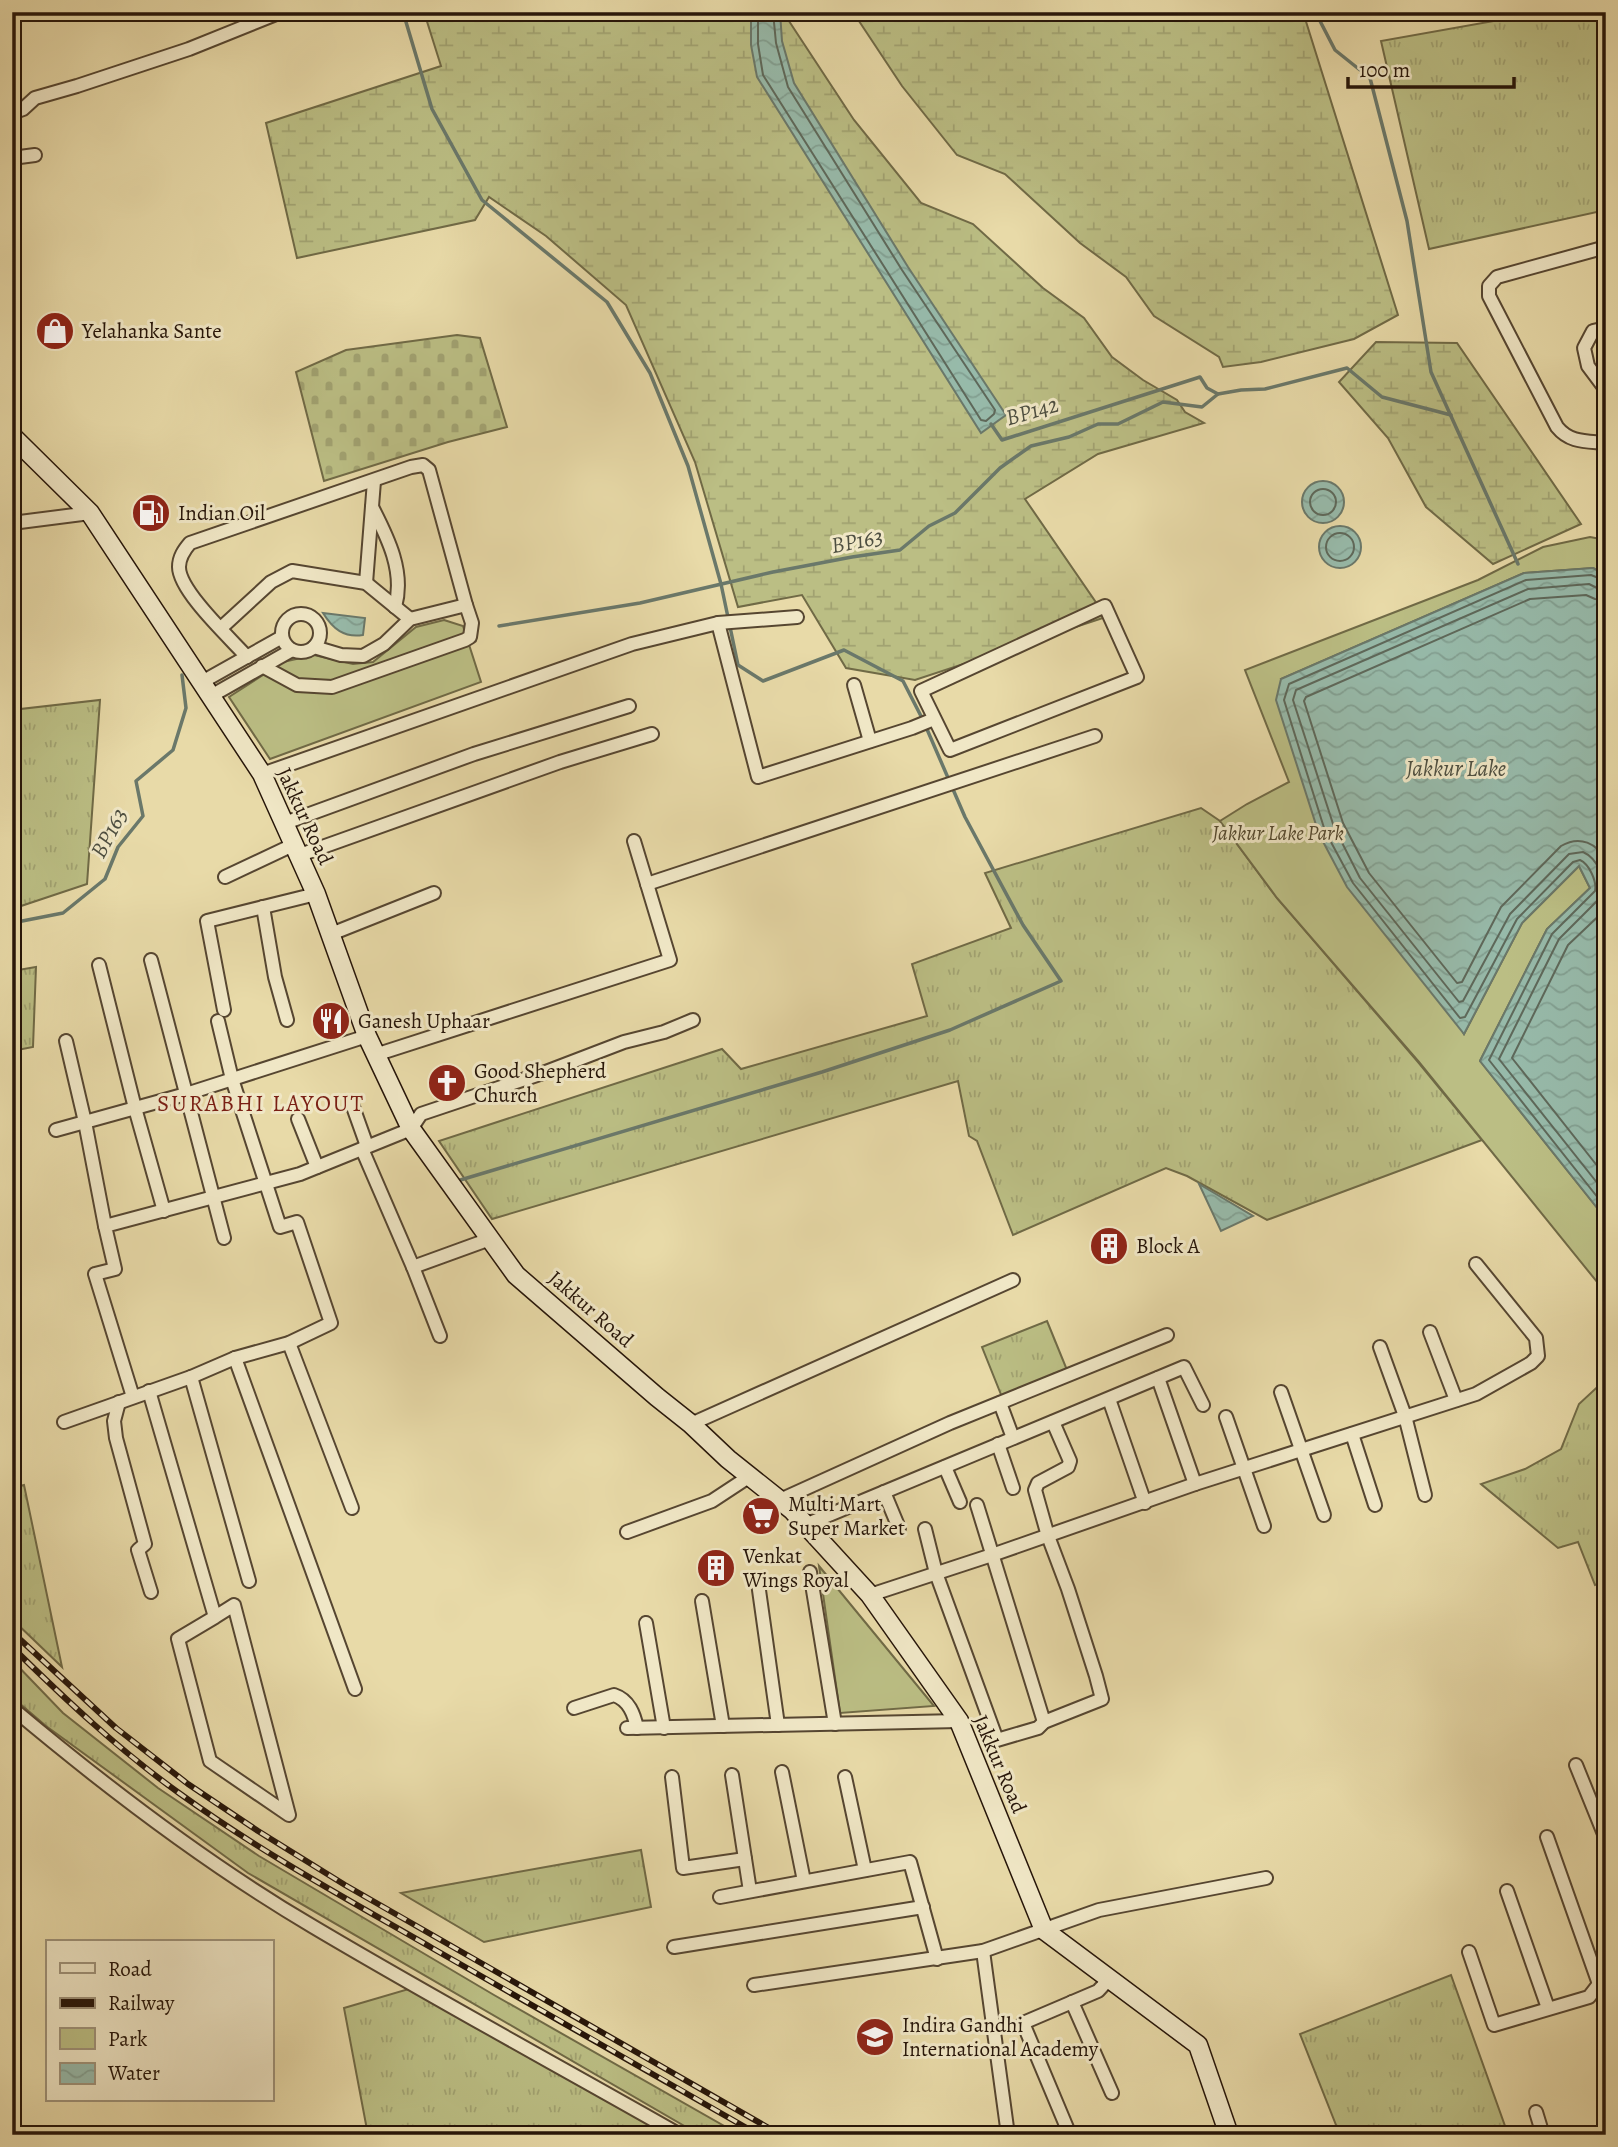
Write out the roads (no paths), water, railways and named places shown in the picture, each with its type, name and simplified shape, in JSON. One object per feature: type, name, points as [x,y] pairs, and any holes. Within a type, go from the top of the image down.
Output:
[{"type":"street","points":[[12,113],[23,110],[35,98],[188,49],[281,12]]},
{"type":"street","points":[[12,158],[35,155]]},
{"type":"street","points":[[1606,247],[1497,277],[1489,286],[1489,296],[1556,427],[1564,436],[1572,439],[1606,443]]},
{"type":"street","points":[[1606,328],[1593,331],[1584,348],[1588,366],[1606,390]]},
{"type":"street","name":"Jakkur Road","points":[[12,436],[90,513],[262,775],[316,894],[367,1036],[411,1129],[516,1275],[691,1424],[727,1459],[780,1500],[870,1595],[959,1721],[1044,1930]]},
{"type":"street","points":[[247,657],[186,590],[179,568],[180,557],[190,543],[423,465],[429,470],[472,626],[470,637],[332,687],[297,685],[262,666]]},
{"type":"street","points":[[366,583],[374,481]]},
{"type":"street","points":[[372,507],[394,559],[399,582],[395,607]]},
{"type":"street","points":[[12,523],[90,513]]},
{"type":"street","points":[[221,628],[271,582],[292,571],[366,583],[410,620]]},
{"type":"street","points":[[314,646],[341,654],[363,656],[384,644],[410,620],[466,605]]},
{"type":"street","points":[[1105,606],[1137,677],[950,750],[933,720],[921,691],[1105,606]]},
{"type":"street","points":[[295,615],[306,615],[315,621],[319,631],[314,646],[303,652],[292,650],[282,637],[282,628],[289,618],[295,615]]},
{"type":"street","points":[[262,775],[632,644],[718,623],[797,617]]},
{"type":"street","points":[[718,623],[758,777],[933,720]]},
{"type":"street","points":[[206,689],[247,657],[282,637]]},
{"type":"street","points":[[206,689],[262,666],[292,650]]},
{"type":"street","points":[[854,685],[870,741]]},
{"type":"street","points":[[285,823],[474,754],[629,706]]},
{"type":"street","points":[[225,877],[297,849],[652,734]]},
{"type":"street","points":[[647,884],[1095,736]]},
{"type":"street","points":[[375,1055],[670,960],[634,841]]},
{"type":"street","points":[[331,934],[434,893]]},
{"type":"street","points":[[64,1422],[191,1377],[234,1358],[289,1343],[331,1323],[297,1222],[280,1227],[232,1079],[207,921],[316,894]]},
{"type":"street","points":[[263,908],[275,977],[287,1020]]},
{"type":"street","points":[[150,960],[224,1238]]},
{"type":"street","points":[[99,965],[164,1211]]},
{"type":"street","points":[[106,1226],[317,1167],[411,1129],[421,1114],[693,1020]]},
{"type":"street","points":[[56,1130],[186,1094],[367,1036]]},
{"type":"street","points":[[66,1041],[116,1269],[95,1274],[133,1397]]},
{"type":"street","points":[[352,1104],[364,1147],[440,1336]]},
{"type":"street","points":[[298,1119],[317,1167]]},
{"type":"street","points":[[413,1267],[491,1239]]},
{"type":"street","points":[[870,1595],[1195,1484],[1456,1401],[1498,1382],[1538,1356],[1536,1338],[1476,1264]]},
{"type":"street","points":[[691,1424],[1013,1280]]},
{"type":"street","points":[[1430,1332],[1456,1401]]},
{"type":"street","points":[[780,1500],[950,1423],[1167,1335]]},
{"type":"street","points":[[289,1343],[352,1508]]},
{"type":"street","points":[[1380,1347],[1405,1416],[1425,1495]]},
{"type":"street","points":[[234,1358],[355,1689]]},
{"type":"street","points":[[805,1525],[1184,1367],[1203,1405]]},
{"type":"street","points":[[191,1377],[249,1581]]},
{"type":"street","points":[[1158,1378],[1195,1484]]},
{"type":"street","points":[[149,1391],[215,1617]]},
{"type":"street","points":[[1281,1392],[1324,1515]]},
{"type":"street","points":[[1108,1399],[1145,1503]]},
{"type":"street","points":[[119,1402],[114,1421],[116,1438],[145,1544],[138,1550],[151,1592]]},
{"type":"street","points":[[1000,1403],[1013,1438]]},
{"type":"street","points":[[1226,1417],[1264,1526]]},
{"type":"street","points":[[925,1529],[936,1573],[997,1740],[1038,1728],[1045,1722],[1102,1699],[1035,1490],[1038,1483],[1068,1467],[1070,1461],[1053,1422]]},
{"type":"street","points":[[1352,1433],[1375,1505]]},
{"type":"street","points":[[999,1444],[1013,1488]]},
{"type":"street","points":[[945,1467],[960,1502]]},
{"type":"street","points":[[627,1532],[712,1501],[750,1476]]},
{"type":"street","points":[[884,1492],[899,1528]]},
{"type":"street","points":[[977,1505],[1045,1722]]},
{"type":"street","points":[[810,1572],[835,1724]]},
{"type":"street","points":[[758,1583],[778,1725]]},
{"type":"street","points":[[702,1601],[723,1726]]},
{"type":"street","points":[[234,1605],[289,1815],[210,1761],[178,1639],[215,1617],[234,1605]]},
{"type":"street","points":[[646,1622],[663,1727]]},
{"type":"street","points":[[574,1708],[614,1695],[619,1696],[634,1714],[632,1728],[959,1721]]},
{"type":"street","points":[[12,1707],[79,1765],[164,1828],[310,1925],[680,2135]]},
{"type":"street","points":[[1576,1765],[1606,1839]]},
{"type":"street","points":[[782,1772],[804,1881]]},
{"type":"street","points":[[732,1775],[750,1891]]},
{"type":"street","points":[[672,1777],[683,1868],[745,1859]]},
{"type":"street","points":[[845,1777],[865,1870]]},
{"type":"street","points":[[1469,1952],[1494,2025],[1589,1997],[1603,1983],[1547,1837]]},
{"type":"street","points":[[720,1897],[910,1862],[937,1959]]},
{"type":"street","points":[[754,1985],[983,1951],[1100,1910],[1266,1878]]},
{"type":"street","points":[[1507,1891],[1548,2008]]},
{"type":"street","points":[[674,1947],[923,1907]]},
{"type":"street","points":[[1044,1930],[1198,2045],[1229,2135]]},
{"type":"street","points":[[983,1951],[1008,2135]]},
{"type":"street","points":[[1070,2135],[1023,2023],[1098,1991],[1110,1978]]},
{"type":"street","points":[[1072,2002],[1112,2093]]},
{"type":"street","points":[[1535,2112],[1543,2135]]},
{"type":"water","points":[[751,12],[780,12],[782,41],[794,83],[908,267],[1006,415],[981,433],[757,77],[751,45]]},
{"type":"water","points":[[1323,481],[1338,487],[1344,502],[1338,517],[1323,523],[1308,517],[1302,502],[1308,487]]},
{"type":"water","points":[[1340,526],[1355,532],[1361,547],[1355,562],[1340,568],[1325,562],[1319,547],[1325,532]]},
{"type":"water","name":"Jakkur Lake","points":[[1593,568],[1606,575],[1606,1219],[1480,1061],[1547,929],[1590,888],[1579,866],[1522,923],[1464,1034],[1347,887],[1319,834],[1276,700],[1281,679],[1524,573]]},
{"type":"water","points":[[323,613],[365,618],[363,635],[345,634],[331,624]]},
{"type":"water","points":[[1199,1184],[1253,1216],[1221,1231]]},
{"type":"waterway","points":[[403,12],[432,109],[482,200],[607,302],[650,373],[688,466],[721,584],[738,665],[763,681],[844,650],[903,681],[923,720]]},
{"type":"waterway","points":[[1317,12],[1335,50],[1370,78],[1407,221],[1431,372],[1518,564]]},
{"type":"waterway","name":"BP163","points":[[991,424],[1002,440],[1200,377],[1207,388],[1218,394],[1265,389],[1347,368],[1382,397],[1451,415]]},
{"type":"waterway","name":"BP163","points":[[499,626],[640,603],[773,572],[900,550],[929,526],[955,513],[1000,468],[1031,446],[1069,437],[1098,424],[1118,424],[1163,402],[1202,407],[1218,394]]},
{"type":"waterway","name":"BP163","points":[[12,923],[63,913],[105,879],[118,847],[143,816],[136,781],[173,750],[186,708],[182,675]]},
{"type":"waterway","points":[[457,1181],[822,1072],[950,1030],[1061,981],[1023,925],[965,817],[926,727]]},
{"type":"railway","points":[[12,1632],[116,1728],[188,1784],[258,1831],[345,1885],[781,2135]]},
{"type":"railway","points":[[12,1647],[114,1742],[179,1793],[240,1835],[336,1893],[759,2135]]},
{"type":"place","name":"Yelahanka Sante","points":[[55,331]]},
{"type":"place","name":"Indian Oil","points":[[151,513]]},
{"type":"place","name":"Ganesh Uphaar","points":[[331,1021]]},
{"type":"place","name":"Good Shepherd Church","points":[[447,1083]]},
{"type":"place","name":"Block A","points":[[1109,1246]]},
{"type":"place","name":"Multi Mart Super Market","points":[[761,1516]]},
{"type":"place","name":"Venkat Wings Royal","points":[[716,1568]]},
{"type":"place","name":"Indira Gandhi International Academy","points":[[875,2037]]},
{"type":"district","name":"SURABHI LAYOUT","points":[[261,1103]]},
{"type":"water label","name":"BP142","points":[[1032,411]]},
{"type":"park label","name":"Jakkur Lake Park","points":[[1278,833]]}]
